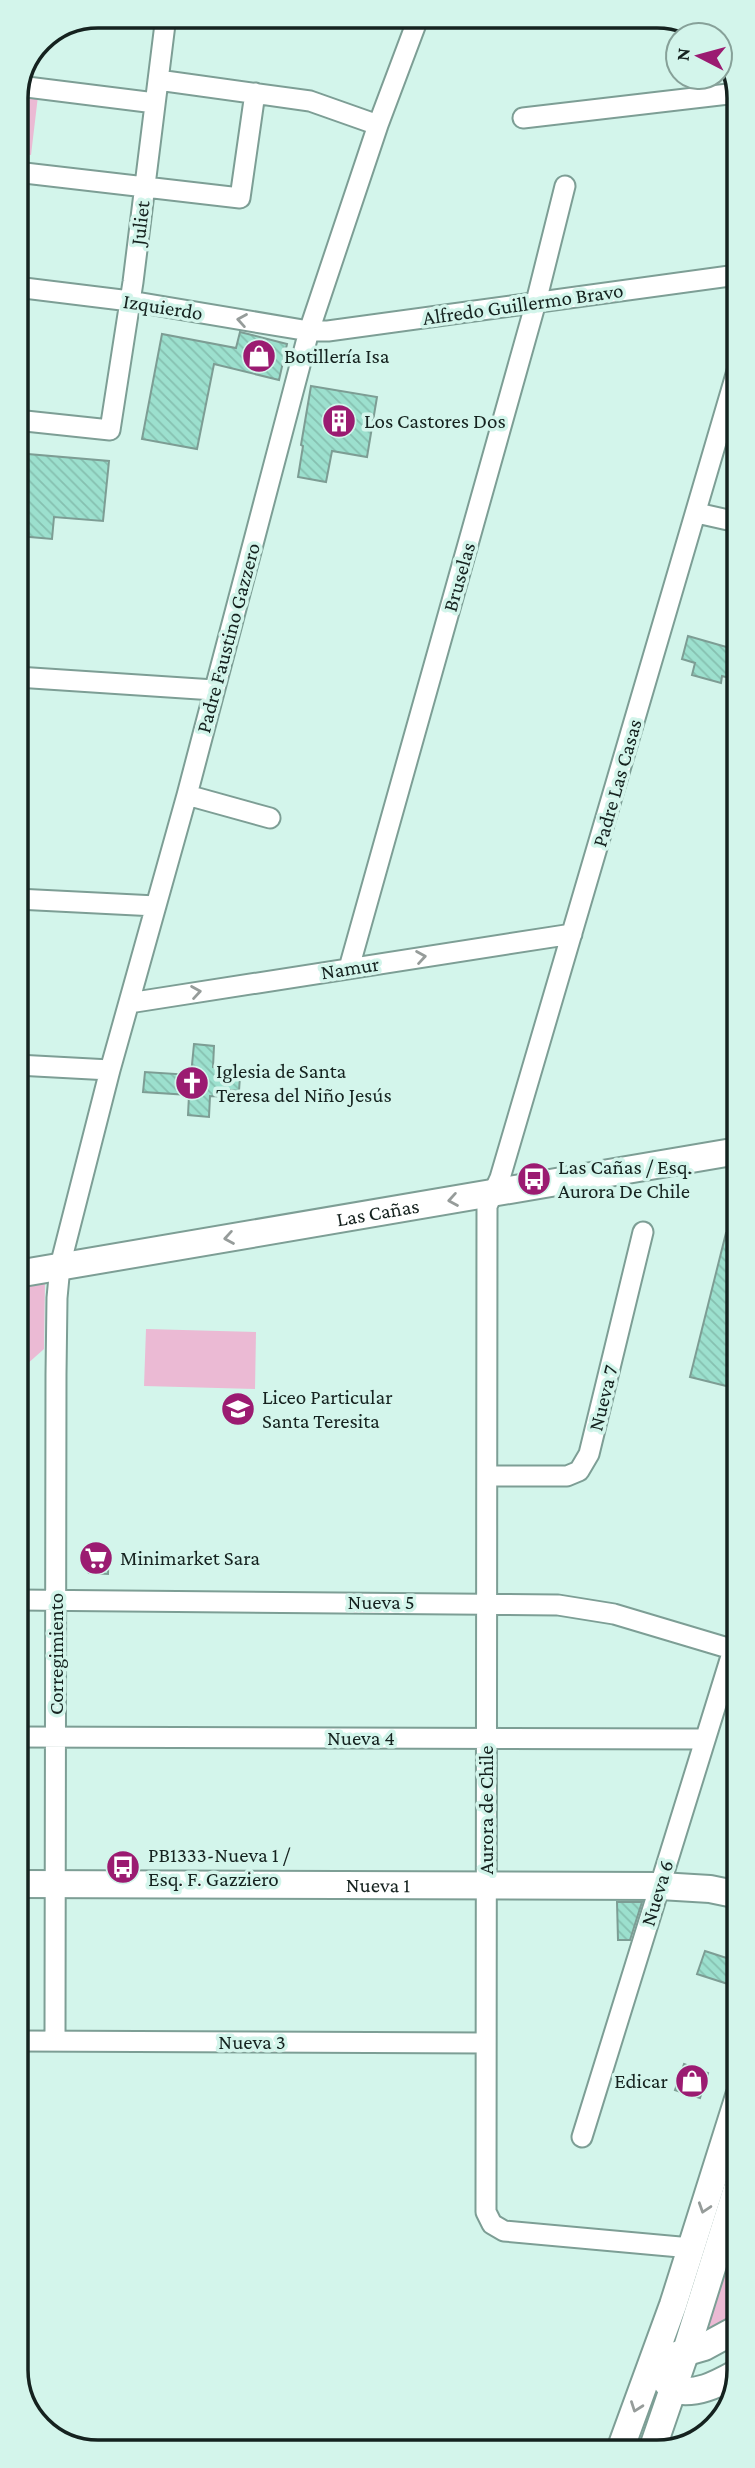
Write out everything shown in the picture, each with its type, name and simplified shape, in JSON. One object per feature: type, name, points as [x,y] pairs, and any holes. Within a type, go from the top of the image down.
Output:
[{"type":"street","name":"Juliet","points":[[28,421],[110,430],[130,301],[164,28]]},
{"type":"street","name":"Padre Faustino Gazzero","points":[[60,1266],[110,1070],[187,795],[309,331],[378,125],[414,28]]},
{"type":"street","points":[[158,80],[310,101],[378,125]]},
{"type":"street","points":[[29,87],[155,103]]},
{"type":"street","points":[[28,173],[240,198],[255,93]]},
{"type":"street","points":[[523,118],[727,94]]},
{"type":"street","name":"Bruselas","points":[[349,968],[536,302],[565,186]]},
{"type":"street","name":"Alfredo Guillermo Bravo","points":[[309,331],[346,329],[727,276]]},
{"type":"street","name":"Izquierdo","points":[[28,288],[130,301],[309,331]]},
{"type":"street","name":"Padre Las Casas","points":[[493,1194],[500,1178],[727,406]]},
{"type":"street","points":[[697,513],[727,520]]},
{"type":"street","points":[[28,678],[214,690]]},
{"type":"street","points":[[187,795],[270,818]]},
{"type":"street","points":[[28,900],[156,906]]},
{"type":"street","name":"Namur","points":[[129,1003],[572,934]]},
{"type":"street","points":[[28,1066],[110,1070]]},
{"type":"street","name":"Las Cañas","points":[[28,1272],[727,1153]]},
{"type":"street","name":"Aurora de Chile","points":[[493,1194],[487,1206],[484,2206],[492,2224],[511,2232],[691,2248]]},
{"type":"street","name":"Nueva 7","points":[[486,1476],[568,1476],[584,1466],[643,1232]]},
{"type":"street","name":"Corregimiento","points":[[55,2041],[57,1310],[60,1266]]},
{"type":"street","name":"Nueva 5","points":[[28,1600],[558,1605],[594,1609],[727,1648]]},
{"type":"street","name":"Nueva 6","points":[[582,2137],[705,1739],[727,1677]]},
{"type":"street","name":"Nueva 4","points":[[28,1737],[705,1739]]},
{"type":"street","name":"Nueva 1","points":[[28,1884],[660,1886],[727,1893]]},
{"type":"street","name":"Nueva 3","points":[[28,2041],[485,2043]]},
{"type":"street","points":[[624,2440],[652,2364],[727,2134]]},
{"type":"street","points":[[656,2440],[727,2220]]},
{"type":"street","points":[[652,2364],[704,2347],[727,2335]]},
{"type":"street","points":[[652,2364],[673,2390],[699,2391],[726,2378]]},
{"type":"shaded area","points":[[28,94],[38,96],[31,155],[28,155]]},
{"type":"shaded area","points":[[45,1281],[44,1349],[28,1363],[28,1284]]},
{"type":"shaded area","points":[[146,1329],[256,1332],[255,1389],[144,1386]]},
{"type":"shaded area","points":[[727,2259],[727,2323],[701,2338]]},
{"type":"building","points":[[240,332],[287,344],[279,380],[214,364],[197,449],[142,439],[162,334],[236,348]]},
{"type":"building","name":"Los Castores Dos","points":[[311,386],[377,397],[367,457],[332,451],[326,482],[298,477]]},
{"type":"building","points":[[28,454],[109,461],[103,521],[54,517],[52,539],[28,537]]},
{"type":"building","points":[[688,636],[727,647],[727,677],[722,676],[721,683],[692,675],[695,663],[682,659]]},
{"type":"building","name":"Iglesia de Santa Teresa del Niño Jesús","points":[[194,1044],[214,1046],[213,1067],[232,1069],[231,1075],[240,1076],[239,1091],[230,1090],[230,1097],[210,1096],[209,1117],[188,1115],[189,1095],[143,1092],[145,1072],[191,1075]]},
{"type":"building","points":[[726,1233],[727,1233],[727,1386],[690,1377]]},
{"type":"building","name":"Minimarket Sara","points":[[83,1549],[109,1550],[108,1574],[89,1573],[82,1565]]},
{"type":"building","points":[[617,1902],[642,1902],[630,1940],[618,1940]]},
{"type":"building","points":[[705,1951],[727,1958],[727,1984],[697,1974]]},
{"type":"building","name":"Edicar","points":[[684,2064],[708,2073],[700,2098],[675,2090]]},
{"type":"place","name":"Botillería Isa","points":[[259,356]]},
{"type":"place","name":"Los Castores Dos","points":[[339,421]]},
{"type":"place","name":"Iglesia de Santa Teresa del Niño Jesús","points":[[192,1083]]},
{"type":"place","name":"Las Cañas / Esq. Aurora De Chile","points":[[534,1179]]},
{"type":"place","name":"Liceo Particular Santa Teresita","points":[[238,1409]]},
{"type":"place","name":"Minimarket Sara","points":[[96,1558]]},
{"type":"place","name":"PB1333-Nueva 1 / Esq. F. Gazziero","points":[[123,1867]]},
{"type":"place","name":"Edicar","points":[[692,2081]]}]
